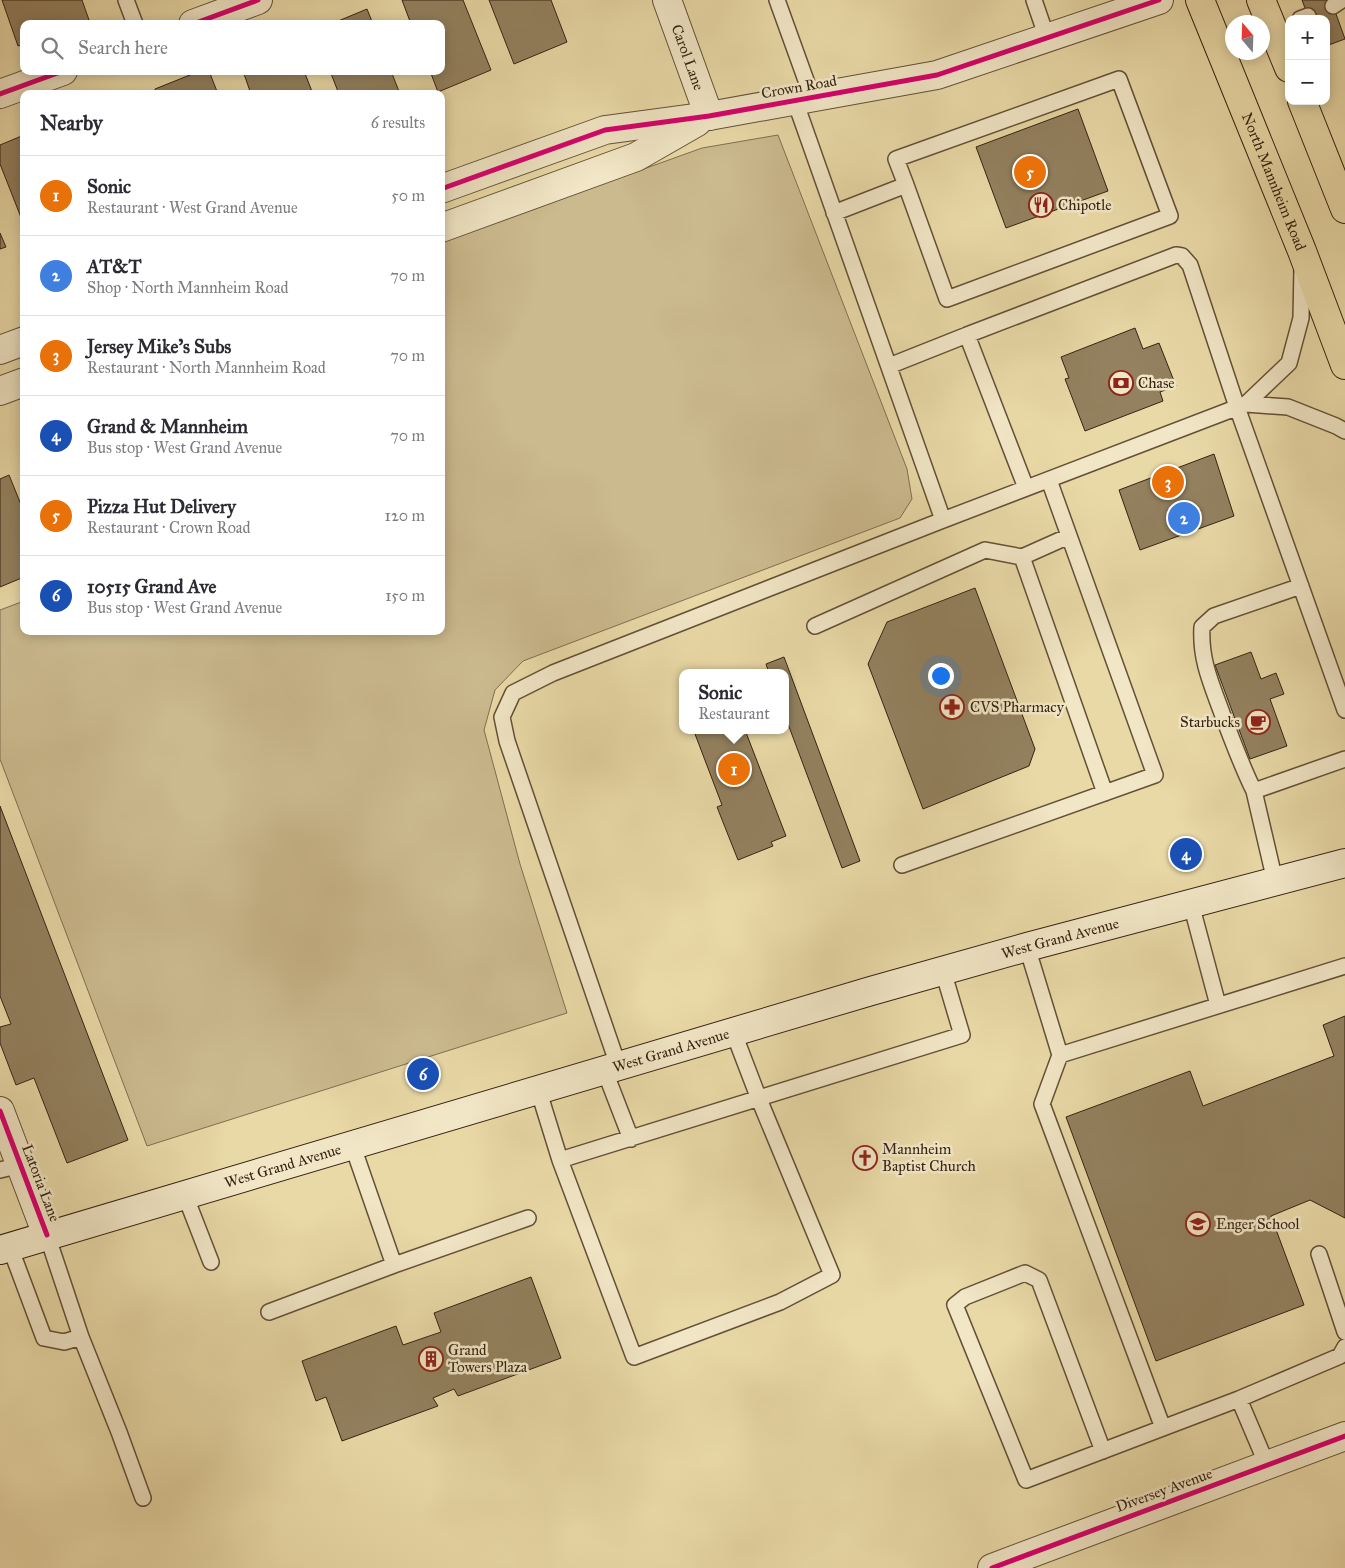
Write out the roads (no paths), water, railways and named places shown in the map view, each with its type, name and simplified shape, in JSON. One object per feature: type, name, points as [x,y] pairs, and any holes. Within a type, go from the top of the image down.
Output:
[{"type":"main road","name":"North Mannheim Road","points":[[1200,0],[1302,251],[1345,365]]},
{"type":"main road","points":[[1262,0],[1281,25],[1288,60]]},
{"type":"main road","points":[[1304,105],[1345,209]]},
{"type":"street","points":[[204,20],[258,0]]},
{"type":"street","name":"Carol Lane","points":[[667,0],[709,116]]},
{"type":"street","name":"Crown Road","points":[[445,188],[605,130],[709,116],[937,75],[1159,0]]},
{"type":"street","points":[[0,94],[52,75]]},
{"type":"street","name":"Crown Road","points":[[445,227],[636,157],[709,116]]},
{"type":"street","points":[[0,350],[20,342]]},
{"type":"street","points":[[0,391],[20,384]]},
{"type":"street","name":"West Grand Avenue","points":[[5,1248],[734,1031],[1027,947],[1345,863]]},
{"type":"street","name":"Latoria Lane","points":[[0,1111],[10,1168],[47,1235]]},
{"type":"street","name":"Diversey Avenue","points":[[992,1568],[1345,1436]]},
{"type":"lane","points":[[126,0],[133,20]]},
{"type":"lane","points":[[777,0],[834,213],[943,520]]},
{"type":"lane","points":[[1034,0],[1047,38]]},
{"type":"lane","points":[[1119,79],[1170,216],[947,299],[906,184],[896,159],[1119,79]]},
{"type":"lane","points":[[834,213],[906,184]]},
{"type":"lane","points":[[631,1139],[611,1067],[507,741],[502,717],[513,693],[554,673],[943,520],[1242,406],[1289,363],[1301,318],[1302,251]]},
{"type":"lane","points":[[888,366],[1176,255],[1182,256],[1190,266],[1242,406],[1301,586],[1345,710]]},
{"type":"lane","points":[[968,335],[1026,488]]},
{"type":"lane","points":[[1242,406],[1288,407],[1345,431]]},
{"type":"lane","points":[[902,865],[1155,775],[1049,480]]},
{"type":"lane","points":[[816,626],[985,550],[1022,557],[1069,536]]},
{"type":"lane","points":[[1022,557],[1105,793]]},
{"type":"lane","points":[[1275,881],[1254,791],[1242,768],[1205,666],[1201,644],[1202,627],[1214,616],[1301,586]]},
{"type":"lane","points":[[1254,791],[1345,759]]},
{"type":"lane","points":[[1191,904],[1218,1005]]},
{"type":"lane","points":[[1027,947],[1060,1055],[1042,1104],[1163,1428]]},
{"type":"lane","points":[[1060,1055],[1345,966]]},
{"type":"lane","points":[[560,1160],[962,1035],[943,971]]},
{"type":"lane","points":[[538,1089],[560,1160],[634,1357],[780,1302],[832,1275],[759,1099],[734,1031]]},
{"type":"lane","points":[[352,1144],[394,1264]]},
{"type":"lane","points":[[185,1195],[211,1262]]},
{"type":"lane","points":[[269,1312],[394,1264],[528,1218]]},
{"type":"lane","points":[[47,1235],[81,1337],[143,1498]]},
{"type":"lane","points":[[5,1248],[44,1338],[64,1342],[81,1337]]},
{"type":"lane","points":[[1319,1254],[1345,1332]]},
{"type":"lane","points":[[1104,1451],[1039,1280],[1025,1273],[964,1296],[955,1305],[1026,1480],[1104,1451],[1240,1399],[1340,1356],[1345,1347]]},
{"type":"lane","points":[[1240,1399],[1267,1465]]},
{"type":"place","name":"Pizza Hut Delivery","points":[[1030,172]]},
{"type":"place","name":"Chipotle","points":[[1041,205]]},
{"type":"place","name":"Chase","points":[[1121,383]]},
{"type":"place","name":"Jersey Mike's Subs","points":[[1168,482]]},
{"type":"place","name":"AT&T","points":[[1184,518]]},
{"type":"place","name":"CVS Pharmacy","points":[[952,707]]},
{"type":"place","name":"Starbucks","points":[[1258,722]]},
{"type":"place","name":"Sonic","points":[[734,769]]},
{"type":"place","name":"Grand & Mannheim","points":[[1186,854]]},
{"type":"place","name":"10515 Grand Ave","points":[[423,1074]]},
{"type":"place","name":"Mannheim Baptist Church","points":[[865,1158]]},
{"type":"place","name":"Enger School","points":[[1198,1224]]},
{"type":"place","name":"Grand Towers Plaza","points":[[431,1359]]}]
